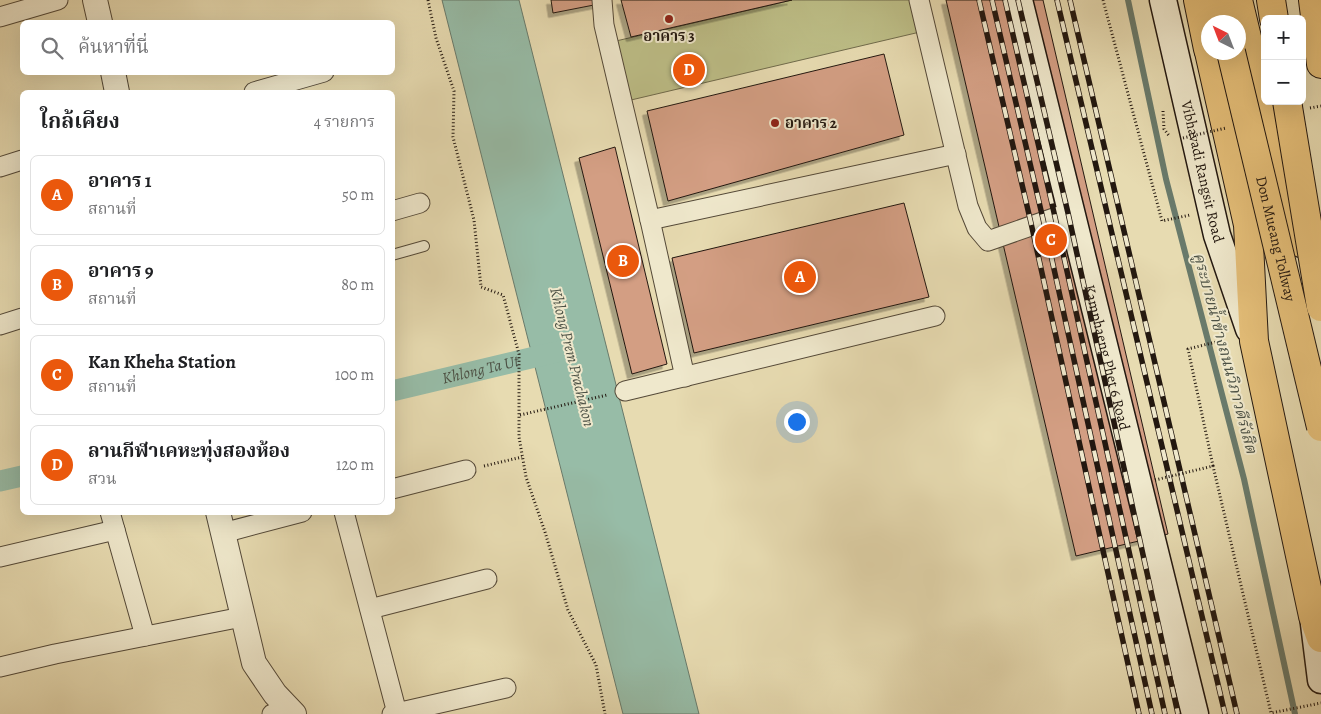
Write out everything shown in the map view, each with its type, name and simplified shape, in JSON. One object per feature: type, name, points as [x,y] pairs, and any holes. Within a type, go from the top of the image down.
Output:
[{"type":"highway","points":[[1198,0],[1201,15]]},
{"type":"highway","points":[[1218,0],[1222,15]]},
{"type":"highway","points":[[1238,0],[1274,150],[1321,312]]},
{"type":"highway","points":[[1271,0],[1273,15]]},
{"type":"highway","points":[[1313,0],[1321,64]]},
{"type":"highway","points":[[1318,0],[1321,11]]},
{"type":"highway","name":"Vibhavadi Rangsit Road","points":[[1211,60],[1248,225],[1254,341],[1317,627]]},
{"type":"highway","name":"Don Mueang Tollway","points":[[1233,60],[1321,427]]},
{"type":"highway","name":"Don Mueang Tollway","points":[[1288,105],[1321,307]]},
{"type":"main road","name":"Kamphaeng Phet 6 Road","points":[[1019,0],[1195,714]]},
{"type":"main road","name":"Vibhavadi Rangsit Road","points":[[1163,0],[1217,235],[1254,341]]},
{"type":"main road","name":"Vibhavadi Rangsit Road","points":[[1317,627],[1321,680]]},
{"type":"street","points":[[0,17],[58,0]]},
{"type":"street","points":[[95,0],[100,20]]},
{"type":"street","points":[[602,0],[604,25],[685,377]]},
{"type":"street","points":[[919,0],[968,206],[977,228],[988,241],[1071,212]]},
{"type":"street","points":[[113,75],[116,90]]},
{"type":"street","points":[[261,90],[314,75]]},
{"type":"street","points":[[650,220],[956,154]]},
{"type":"street","points":[[0,166],[20,161]]},
{"type":"street","points":[[395,206],[420,204]]},
{"type":"street","points":[[618,393],[935,316]]},
{"type":"street","points":[[0,325],[20,319]]},
{"type":"street","points":[[395,488],[466,470]]},
{"type":"street","points":[[280,515],[220,523],[254,663],[285,712]]},
{"type":"street","points":[[345,515],[370,609],[394,713],[506,688]]},
{"type":"street","points":[[0,557],[112,521],[145,636]]},
{"type":"street","points":[[370,609],[487,579]]},
{"type":"street","points":[[0,667],[242,616]]},
{"type":"lane","points":[[395,253],[424,246]]},
{"type":"path","points":[[428,0],[436,38],[454,91],[453,137],[474,220],[481,287],[502,295],[519,354],[519,437],[526,476],[568,610],[596,665],[605,714]]},
{"type":"path","points":[[1103,0],[1162,221],[1180,217]]},
{"type":"path","points":[[1224,340],[1188,349],[1213,466],[1271,713],[1321,703]]},
{"type":"path","points":[[520,415],[618,393]]},
{"type":"path","points":[[466,470],[522,457]]},
{"type":"path","points":[[1155,480],[1213,466]]},
{"type":"shaded area","points":[[792,0],[912,0],[920,32],[631,100],[616,41]]},
{"type":"water","name":"Khlong Prem Prachakon","points":[[442,0],[519,0],[699,714],[623,714]]},
{"type":"building","points":[[551,0],[598,0],[599,4],[553,13]]},
{"type":"building","name":"อาคาร 3","points":[[621,0],[792,0],[631,37]]},
{"type":"building","points":[[946,0],[1043,0],[1168,534],[1076,556]]},
{"type":"building","name":"อาคาร 2","points":[[884,54],[904,135],[668,201],[647,111]]},
{"type":"building","points":[[615,147],[667,364],[632,374],[579,158]]},
{"type":"building","points":[[904,203],[929,297],[694,353],[672,258]]},
{"type":"waterway","name":"คูระบายน้ำข้างถนนวิภาวดีรังสิต","points":[[1128,0],[1166,179],[1244,479],[1295,714]]},
{"type":"waterway","name":"Khlong Ta Ut","points":[[395,390],[560,351]]},
{"type":"waterway","name":"Khlong Ta Ut","points":[[0,481],[20,476]]},
{"type":"railway","points":[[979,0],[1031,223],[1139,714]]},
{"type":"railway","points":[[992,0],[1043,219],[1152,714]]},
{"type":"railway","points":[[1005,0],[1165,714]]},
{"type":"railway","points":[[1018,0],[1068,213],[1178,714]]},
{"type":"railway","points":[[1057,0],[1225,714]]},
{"type":"railway","points":[[1070,0],[1237,714]]},
{"type":"place","name":"อาคาร 3","points":[[669,19]]},
{"type":"place","name":"ลานกีฬาเคหะทุ่งสองห้อง","points":[[689,70]]},
{"type":"place","name":"อาคาร 2","points":[[775,123]]},
{"type":"place","name":"Kan Kheha Station","points":[[1051,240]]},
{"type":"place","name":"อาคาร 9","points":[[623,261]]},
{"type":"place","name":"อาคาร 1","points":[[800,277]]}]
